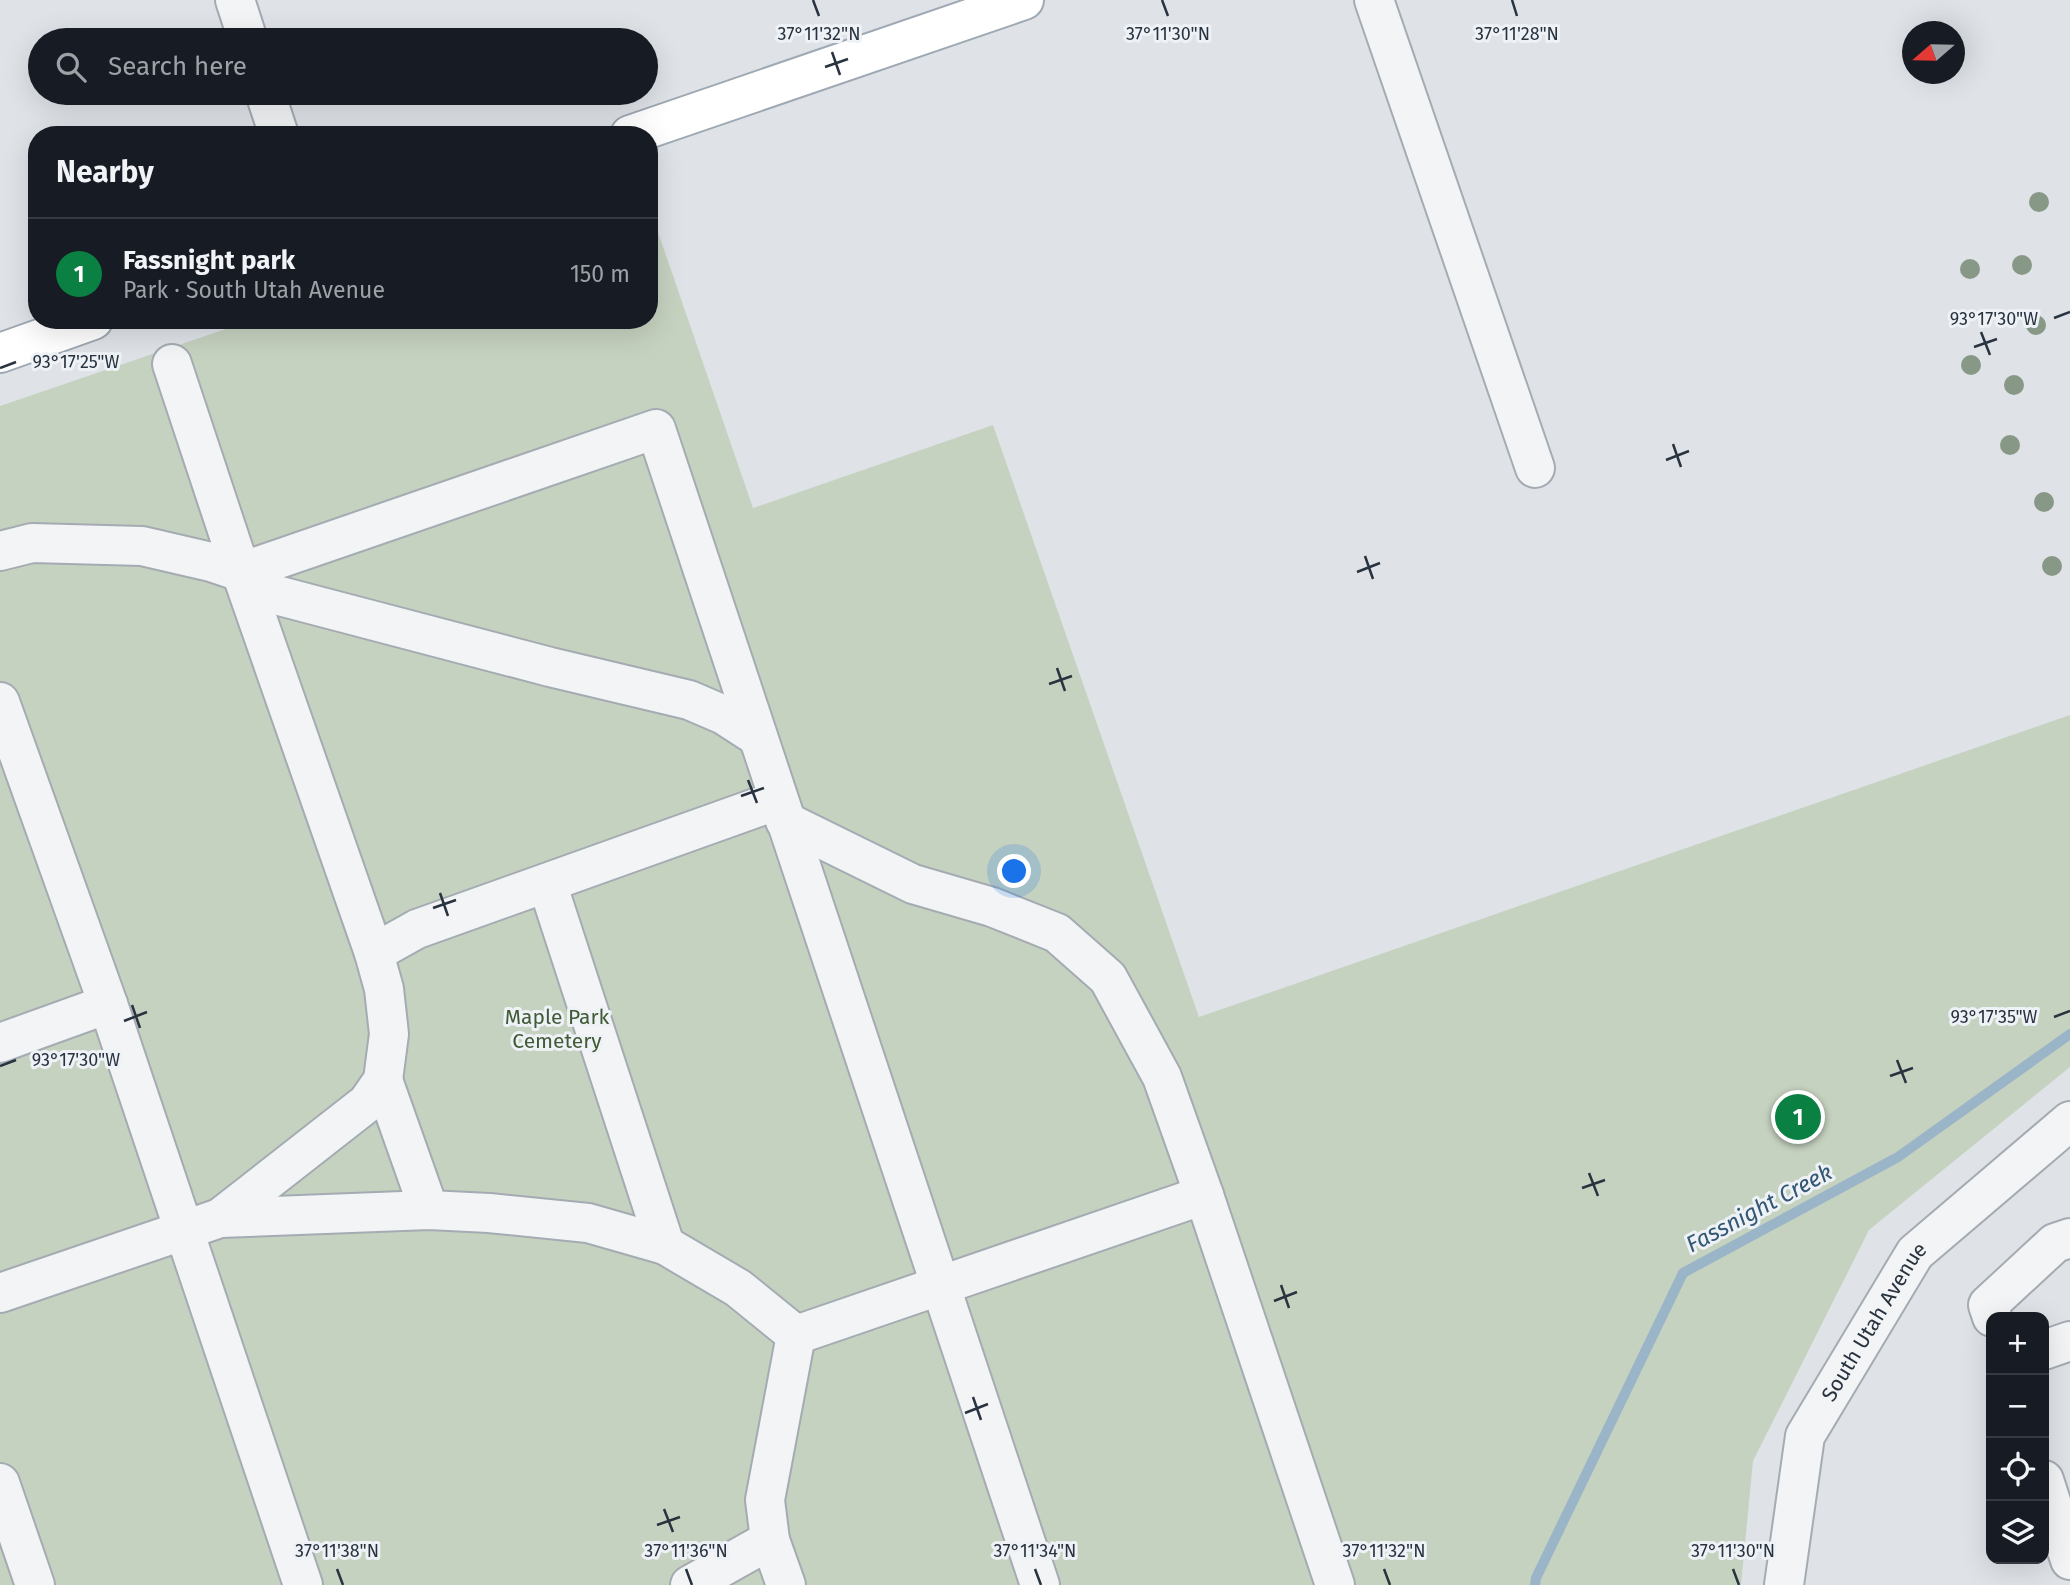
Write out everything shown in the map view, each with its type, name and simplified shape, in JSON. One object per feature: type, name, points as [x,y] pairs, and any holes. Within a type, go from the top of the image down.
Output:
[{"type":"main road","points":[[656,126],[1024,0]]},
{"type":"main road","points":[[2,346],[62,329]]},
{"type":"street","points":[[235,0],[244,28]]},
{"type":"street","points":[[1374,0],[1535,468]]},
{"type":"street","points":[[269,105],[276,126]]},
{"type":"street","points":[[172,364],[241,572],[374,953],[384,989],[389,1034],[383,1080],[367,1104],[220,1218]]},
{"type":"street","points":[[241,572],[656,429],[1040,1585]]},
{"type":"street","points":[[0,551],[32,543],[142,546],[211,562],[241,572],[276,595],[550,667],[689,700],[724,715],[758,737]]},
{"type":"street","points":[[0,702],[8,752],[108,1004],[303,1585]]},
{"type":"street","points":[[374,953],[416,929],[547,883],[782,810],[913,884],[992,907],[1057,933],[1108,978],[1162,1077],[1205,1195],[1335,1585]]},
{"type":"street","points":[[547,883],[665,1245]]},
{"type":"street","points":[[0,1043],[108,1004]]},
{"type":"street","points":[[383,1080],[429,1210]]},
{"type":"street","name":"South Utah Avenue","points":[[1784,1585],[1805,1436],[1915,1253],[2070,1121]]},
{"type":"street","points":[[796,1335],[1205,1195]]},
{"type":"street","points":[[0,1293],[220,1218],[429,1210],[489,1213],[588,1223],[665,1245],[738,1288],[796,1335]]},
{"type":"street","points":[[1991,1312],[1989,1305],[2055,1243],[2070,1238]]},
{"type":"street","points":[[786,1585],[770,1540],[765,1500],[796,1335]]},
{"type":"street","points":[[2049,1348],[2070,1341]]},
{"type":"street","points":[[0,1483],[35,1585]]},
{"type":"street","points":[[2049,1495],[2070,1560]]},
{"type":"street","points":[[690,1585],[770,1540]]},
{"type":"green space","name":"Maple Park Cemetery","points":[[658,232],[753,508],[993,425],[1199,1017],[2070,715],[2070,1067],[1869,1230],[1753,1461],[1741,1585],[0,1585],[0,406],[226,329],[658,329]]},
{"type":"waterway","name":"Fassnight Creek","points":[[1535,1585],[1683,1273],[1898,1157],[2070,1034]]},
{"type":"place","name":"Fassnight park","points":[[1798,1117]]}]
